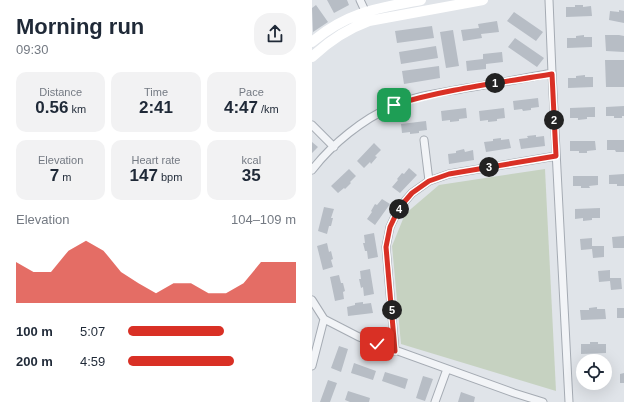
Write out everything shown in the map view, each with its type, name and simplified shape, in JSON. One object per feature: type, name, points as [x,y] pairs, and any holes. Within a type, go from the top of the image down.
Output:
[{"type":"street","points":[[360,0],[369,21]]},
{"type":"street","points":[[312,42],[343,20],[366,11],[421,0]]},
{"type":"street","points":[[312,57],[338,36],[369,21],[483,0]]},
{"type":"street","points":[[549,0],[569,402]]},
{"type":"street","points":[[312,170],[352,130],[372,116],[394,105],[436,94],[552,74]]},
{"type":"street","points":[[312,125],[334,147]]},
{"type":"street","points":[[424,140],[429,181]]},
{"type":"street","points":[[395,351],[386,247],[390,227],[399,208],[412,193],[429,181],[449,174],[556,156]]},
{"type":"street","points":[[312,300],[324,320],[359,338],[543,402]]},
{"type":"street","points":[[312,366],[324,320]]},
{"type":"street","points":[[435,402],[447,369]]},
{"type":"green space","points":[[545,169],[556,391],[401,344],[392,246],[405,214],[439,185]]},
{"type":"building","points":[[327,0],[347,0],[349,5],[334,13]]},
{"type":"building","points":[[316,5],[328,22],[313,32],[312,8]]},
{"type":"building","points":[[575,5],[583,5],[583,7],[591,6],[592,16],[566,17],[566,7],[575,7]]},
{"type":"building","points":[[619,10],[624,11],[624,23],[609,20],[610,11],[619,12]]},
{"type":"building","points":[[514,12],[543,32],[536,41],[507,21]]},
{"type":"building","points":[[497,21],[499,32],[481,34],[482,38],[463,41],[461,30],[479,28],[478,24]]},
{"type":"building","points":[[432,26],[434,38],[397,43],[395,31]]},
{"type":"building","points":[[453,30],[459,66],[446,68],[440,32]]},
{"type":"building","points":[[584,35],[584,37],[592,37],[592,47],[567,48],[567,38],[576,38],[576,36]]},
{"type":"building","points":[[605,35],[624,36],[624,52],[606,51]]},
{"type":"building","points":[[515,38],[544,58],[537,67],[508,47]]},
{"type":"building","points":[[436,46],[438,58],[401,64],[399,52]]},
{"type":"building","points":[[502,52],[503,62],[486,64],[486,69],[467,71],[466,61],[483,59],[483,54]]},
{"type":"building","points":[[605,60],[624,60],[624,87],[606,87]]},
{"type":"building","points":[[439,66],[440,78],[404,84],[402,71]]},
{"type":"building","points":[[585,75],[585,77],[593,77],[593,87],[568,88],[568,78],[576,78],[576,76]]},
{"type":"building","points":[[538,98],[539,107],[523,111],[522,109],[514,110],[513,101]]},
{"type":"building","points":[[624,106],[624,116],[622,116],[622,118],[606,116],[606,107]]},
{"type":"building","points":[[595,107],[595,117],[587,117],[587,119],[578,120],[578,118],[570,118],[570,108]]},
{"type":"building","points":[[466,108],[467,118],[459,119],[459,121],[442,121],[441,111]]},
{"type":"building","points":[[504,108],[505,118],[497,119],[497,121],[480,121],[479,111]]},
{"type":"building","points":[[426,121],[427,130],[419,131],[419,133],[402,133],[401,124]]},
{"type":"building","points":[[536,135],[536,137],[544,136],[545,146],[521,149],[519,139]]},
{"type":"building","points":[[501,138],[501,140],[509,139],[511,148],[486,152],[484,142]]},
{"type":"building","points":[[607,140],[624,140],[624,152],[607,150]]},
{"type":"building","points":[[570,141],[595,141],[596,150],[587,151],[587,153],[570,151]]},
{"type":"building","points":[[312,142],[318,147],[312,153]]},
{"type":"building","points":[[374,143],[381,150],[375,156],[377,157],[371,164],[370,162],[364,168],[357,161]]},
{"type":"building","points":[[464,149],[465,152],[473,150],[474,160],[449,164],[448,154],[456,153],[456,151]]},
{"type":"building","points":[[409,168],[417,175],[400,193],[392,187],[402,173],[404,174]]},
{"type":"building","points":[[349,169],[356,176],[345,189],[344,188],[338,193],[331,186]]},
{"type":"building","points":[[624,174],[624,186],[609,184],[609,175]]},
{"type":"building","points":[[573,176],[598,176],[598,185],[589,186],[590,188],[573,186]]},
{"type":"building","points":[[382,199],[390,204],[375,225],[367,219],[375,204],[377,205]]},
{"type":"building","points":[[324,207],[334,209],[331,218],[333,218],[331,226],[329,226],[327,234],[318,231]]},
{"type":"building","points":[[600,208],[600,218],[592,218],[592,220],[583,221],[583,218],[575,219],[575,209]]},
{"type":"building","points":[[374,233],[378,257],[368,259],[367,251],[365,251],[363,243],[365,243],[364,235]]},
{"type":"building","points":[[624,236],[624,248],[613,248],[612,237]]},
{"type":"building","points":[[592,238],[592,246],[604,246],[604,257],[593,258],[592,249],[581,250],[580,239]]},
{"type":"building","points":[[327,243],[329,252],[331,251],[333,259],[331,260],[333,267],[323,270],[317,246]]},
{"type":"building","points":[[370,269],[374,294],[364,296],[363,287],[361,288],[359,279],[361,279],[360,271]]},
{"type":"building","points":[[610,270],[610,278],[621,278],[622,289],[611,290],[610,281],[599,282],[598,271]]},
{"type":"building","points":[[339,275],[345,291],[343,292],[344,299],[335,301],[330,277]]},
{"type":"building","points":[[363,302],[363,304],[371,303],[373,313],[348,316],[347,307],[355,305],[355,303]]},
{"type":"building","points":[[597,307],[597,309],[605,309],[606,319],[581,320],[580,310],[589,310],[589,308]]},
{"type":"building","points":[[617,308],[624,308],[624,318],[617,318]]},
{"type":"building","points":[[590,342],[598,342],[598,344],[606,344],[606,353],[581,354],[581,344],[590,344]]},
{"type":"building","points":[[339,346],[348,349],[341,372],[331,368]]},
{"type":"building","points":[[354,363],[376,371],[373,380],[351,373]]},
{"type":"building","points":[[385,372],[408,379],[405,389],[382,381]]},
{"type":"building","points":[[624,373],[624,383],[620,383],[620,374]]},
{"type":"building","points":[[423,376],[433,379],[425,401],[416,398]]},
{"type":"building","points":[[328,380],[337,383],[330,402],[320,402]]},
{"type":"building","points":[[348,391],[370,398],[369,402],[350,402],[345,400]]},
{"type":"building","points":[[461,392],[475,397],[474,402],[458,402]]},
{"type":"route","points":[[377,344],[395,351],[386,247],[390,227],[399,208],[412,193],[429,181],[449,174],[556,156],[552,74],[442,93],[417,98],[394,105]]}]
